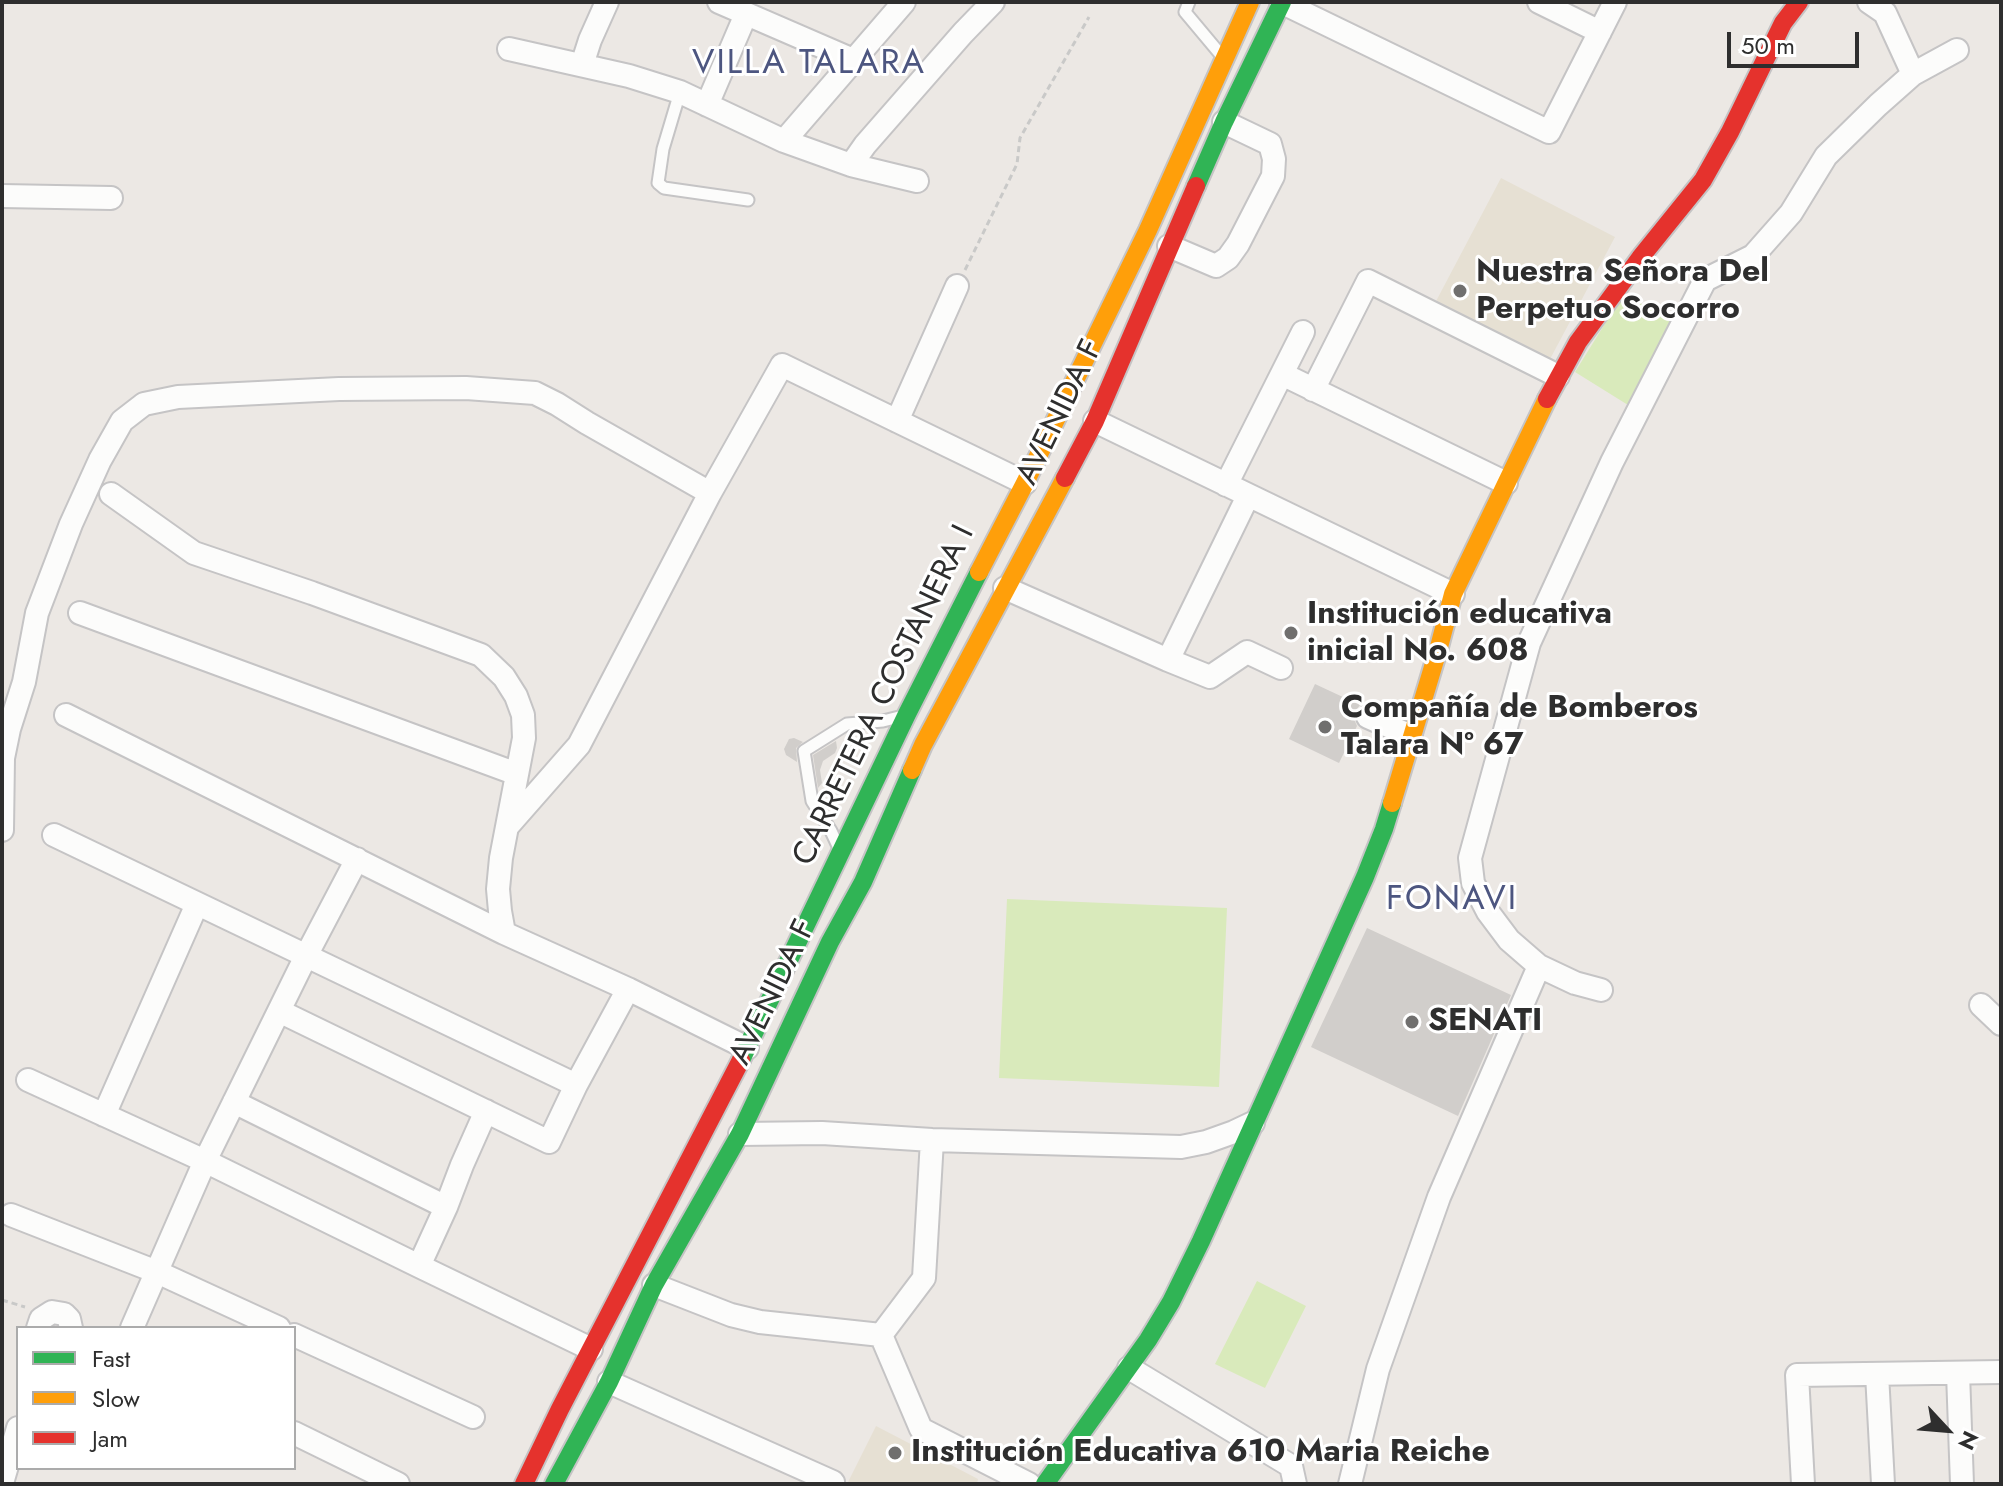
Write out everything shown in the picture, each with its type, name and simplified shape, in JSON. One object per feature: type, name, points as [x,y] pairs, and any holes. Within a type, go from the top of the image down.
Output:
[{"type":"street","points":[[582,65],[607,2]]},
{"type":"street","points":[[719,2],[853,60]]},
{"type":"street","points":[[784,141],[904,2]]},
{"type":"street","points":[[851,165],[865,145],[993,2]]},
{"type":"street","name":"CARRETERA COSTANERA I","points":[[524,1484],[747,1048],[907,714],[1025,483],[1154,217],[1250,2]]},
{"type":"street","points":[[1282,2],[1549,132],[1615,2]]},
{"type":"street","name":"AVENIDA F","points":[[554,1484],[609,1382],[654,1285],[740,1134],[830,942],[863,882],[923,745],[1095,421],[1224,122],[1282,2]]},
{"type":"street","points":[[1539,2],[1600,32]]},
{"type":"street","points":[[1045,1484],[1148,1340],[1201,1241],[1384,829],[1453,594],[1558,376],[1578,342],[1640,258],[1703,180],[1783,23],[1799,2]]},
{"type":"street","points":[[1869,2],[1885,13],[1913,74]]},
{"type":"street","points":[[707,105],[746,14]]},
{"type":"street","points":[[509,49],[629,76],[680,92],[784,141],[851,165],[917,181]]},
{"type":"street","points":[[1601,990],[1575,983],[1539,966],[1509,940],[1488,912],[1473,883],[1470,858],[1529,643],[1612,462],[1705,280],[1753,256],[1791,213],[1826,156],[1913,74],[1957,50]]},
{"type":"street","points":[[1169,246],[1216,266],[1228,258],[1273,176],[1274,159],[1270,144],[1224,122]]},
{"type":"street","points":[[2,196],[111,198]]},
{"type":"street","points":[[1313,390],[1368,281],[1558,376]]},
{"type":"street","points":[[897,421],[957,286]]},
{"type":"street","points":[[1226,485],[1303,332]]},
{"type":"street","points":[[507,827],[579,745],[710,493],[782,365],[1025,483]]},
{"type":"street","points":[[1282,374],[1506,483]]},
{"type":"street","points":[[2,830],[3,758],[24,682],[37,613],[71,524],[100,460],[122,421],[144,404],[178,397],[339,389],[466,388],[535,393],[710,493]]},
{"type":"street","points":[[1095,421],[1453,594]]},
{"type":"street","points":[[111,494],[194,553],[481,655],[504,677],[523,715],[524,738],[501,858],[498,889],[504,933]]},
{"type":"street","points":[[1168,660],[1248,496]]},
{"type":"street","points":[[1005,588],[1210,677],[1247,652],[1281,668]]},
{"type":"street","points":[[80,613],[517,774]]},
{"type":"street","points":[[66,715],[504,933],[628,989],[747,1048]]},
{"type":"street","points":[[1368,717],[1411,736]]},
{"type":"street","points":[[54,835],[576,1085]]},
{"type":"street","points":[[133,1326],[205,1161],[357,859]]},
{"type":"street","points":[[104,1115],[197,904]]},
{"type":"street","points":[[1350,1484],[1378,1369],[1439,1197],[1539,966]]},
{"type":"street","points":[[279,1011],[549,1142],[628,989]]},
{"type":"street","points":[[1981,1005],[2001,1024]]},
{"type":"street","points":[[28,1080],[205,1161],[591,1349]]},
{"type":"street","points":[[234,1102],[446,1207]]},
{"type":"street","points":[[419,1266],[486,1111]]},
{"type":"street","points":[[740,1134],[822,1133],[932,1140],[1181,1147],[1206,1142],[1253,1123]]},
{"type":"street","points":[[881,1335],[924,1278],[932,1140]]},
{"type":"street","points":[[11,1215],[157,1272],[275,1326]]},
{"type":"street","points":[[654,1285],[731,1315],[760,1322],[881,1335]]},
{"type":"street","points":[[40,1323],[52,1312],[58,1312],[73,1326]]},
{"type":"street","points":[[881,1335],[921,1429],[1029,1484]]},
{"type":"street","points":[[296,1336],[473,1417]]},
{"type":"street","points":[[1129,1368],[1291,1466],[1295,1484]]},
{"type":"street","points":[[1803,1484],[1797,1375],[2001,1372]]},
{"type":"street","points":[[1958,1373],[1962,1484]]},
{"type":"street","points":[[1877,1374],[1883,1484]]},
{"type":"street","points":[[609,1382],[832,1484]]},
{"type":"street","name":"CARRETERA COSTANERA I","points":[[507,1484],[560,1409]]},
{"type":"street","points":[[296,1434],[398,1484]]},
{"type":"street","points":[[2,1483],[16,1435]]},
{"type":"lane","points":[[1174,2],[1187,7],[1225,59]]},
{"type":"lane","points":[[680,92],[663,149],[658,183],[664,188],[748,200]]},
{"type":"lane","points":[[840,852],[812,801],[804,751],[847,724],[883,721],[907,714]]},
{"type":"path","points":[[957,286],[1017,164],[1020,138],[1089,17]]},
{"type":"path","points":[[2,1300],[26,1307],[40,1323]]},
{"type":"shaded area","points":[[1501,178],[1615,237],[1549,361],[1434,305]]},
{"type":"shaded area","name":"Institución Educativa 610 Maria Reiche","points":[[876,1426],[978,1479],[977,1484],[847,1484]]},
{"type":"green space","points":[[1624,293],[1677,326],[1628,405],[1575,372]]},
{"type":"green space","points":[[1007,899],[1227,908],[1219,1087],[999,1078]]},
{"type":"green space","points":[[1257,1281],[1306,1306],[1265,1388],[1215,1364]]},
{"type":"building","name":"Compañía de Bomberos Talara Nº 67","points":[[1315,684],[1360,705],[1354,719],[1357,726],[1339,763],[1289,739]]},
{"type":"building","points":[[789,739],[803,742],[796,748],[797,762],[786,755],[784,749]]},
{"type":"building","points":[[836,741],[835,753],[823,761],[820,770],[822,783],[818,788],[813,755]]},
{"type":"building","name":"SENATI","points":[[1367,928],[1511,995],[1458,1116],[1311,1047]]},
{"type":"traffic: fast","points":[[1196,186],[1282,2]]},
{"type":"traffic: fast","points":[[741,1060],[907,714],[979,572]]},
{"type":"traffic: fast","points":[[554,1484],[609,1382],[654,1285],[740,1134],[830,942],[863,882],[912,770]]},
{"type":"traffic: fast","points":[[1045,1484],[1148,1340],[1171,1302],[1365,877],[1392,803]]},
{"type":"traffic: slow","points":[[979,572],[1148,230],[1250,2]]},
{"type":"traffic: slow","points":[[1392,803],[1453,594],[1547,399]]},
{"type":"traffic: slow","points":[[912,770],[1065,478]]},
{"type":"traffic: jam","points":[[1547,399],[1578,342],[1703,180],[1783,23],[1799,2]]},
{"type":"traffic: jam","points":[[1065,478],[1095,421],[1196,186]]},
{"type":"traffic: jam","points":[[524,1484],[741,1060]]},
{"type":"place","name":"Nuestra Señora Del Perpetuo Socorro","points":[[1460,291]]},
{"type":"place","name":"Institución educativa inicial No. 608","points":[[1291,633]]},
{"type":"place","name":"Compañía de Bomberos Talara Nº 67","points":[[1325,727]]},
{"type":"place","name":"SENATI","points":[[1412,1022]]},
{"type":"place","name":"Institución Educativa 610 Maria Reiche","points":[[895,1453]]},
{"type":"district","name":"VILLA TALARA","points":[[809,65]]},
{"type":"district","name":"FONAVI","points":[[1452,901]]}]
